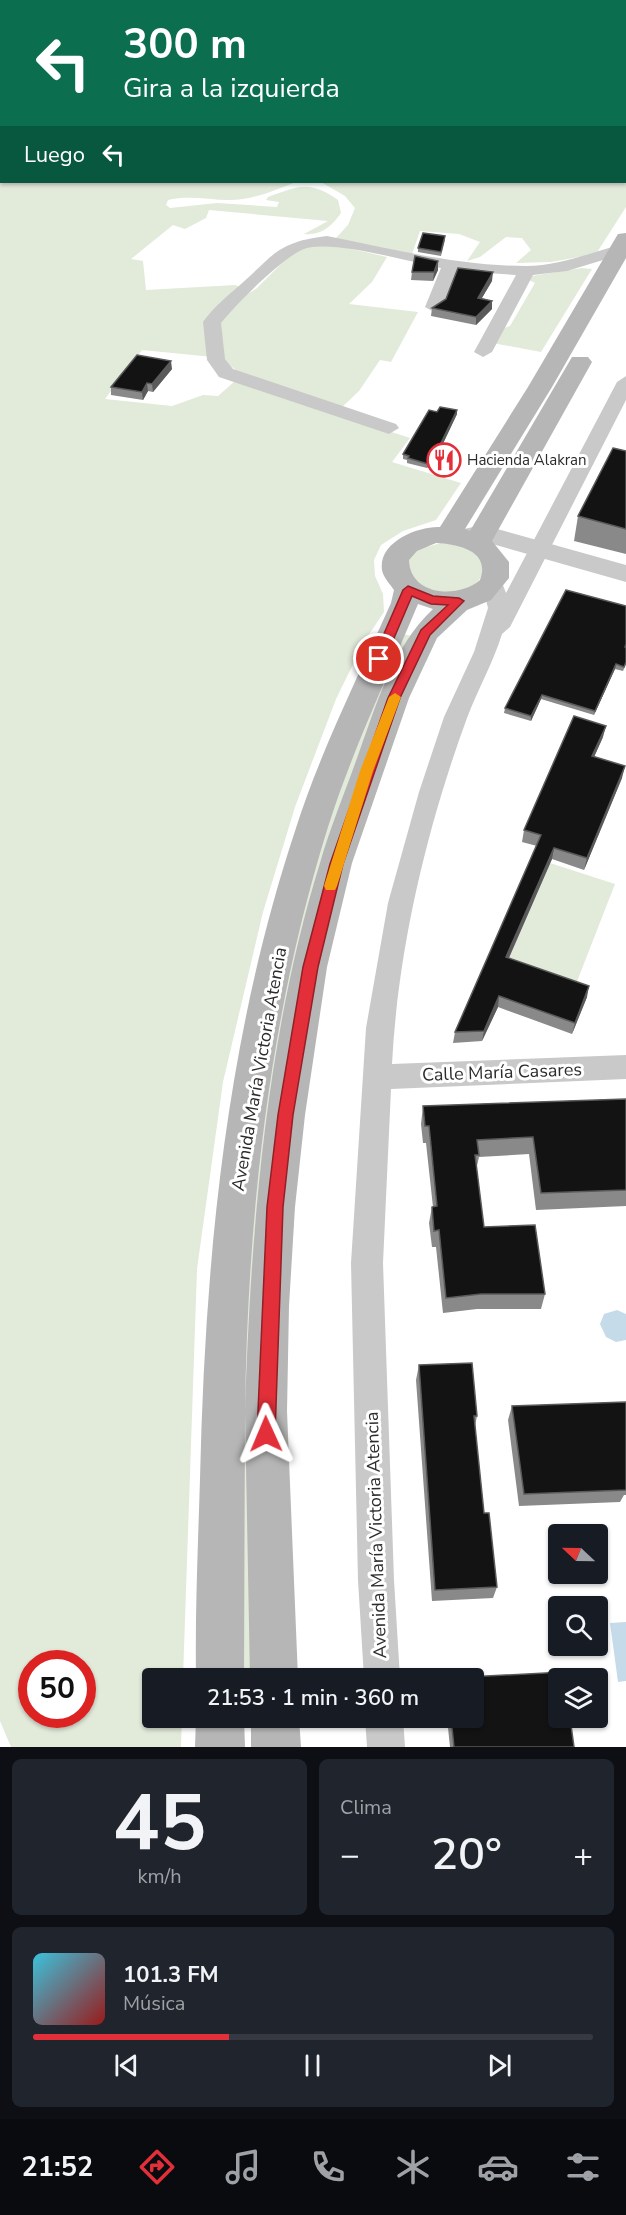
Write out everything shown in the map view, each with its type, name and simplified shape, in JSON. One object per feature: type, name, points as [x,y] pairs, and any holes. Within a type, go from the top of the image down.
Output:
[{"type":"main road","points":[[468,537],[540,387],[623,245]]},
{"type":"main road","points":[[468,537],[626,282]]},
{"type":"main road","points":[[468,537],[493,555],[496,578],[479,596],[459,601],[431,600],[408,590],[395,572],[395,562],[399,552],[419,539],[468,537]]},
{"type":"main road","name":"Avenida María Victoria Atencia","points":[[220,1668],[222,1432],[226,1313],[235,1206],[247,1111],[275,962],[302,858],[332,765],[405,603],[408,590]]},
{"type":"main road","name":"Avenida María Victoria Atencia","points":[[274,1668],[266,1411],[269,1306],[275,1207],[286,1115],[310,967],[336,864],[394,698],[425,633],[459,601]]},
{"type":"main road","points":[[220,1728],[220,1747]]},
{"type":"main road","points":[[275,1728],[276,1747]]},
{"type":"street","points":[[389,428],[226,373],[216,360],[212,322],[226,304],[246,289],[269,265],[285,252],[302,244],[327,241],[451,265],[527,271],[567,266],[623,245]]},
{"type":"street","points":[[434,307],[451,265]]},
{"type":"street","points":[[483,352],[527,271]]},
{"type":"street","name":"Avenida María Victoria Atencia","points":[[381,1668],[376,1580],[367,1263],[380,1028],[401,903],[431,792],[456,717],[485,652],[626,382]]},
{"type":"street","points":[[468,537],[537,551],[626,574]]},
{"type":"street","points":[[496,578],[537,551]]},
{"type":"street","name":"Avenida María Victoria Atencia","points":[[485,652],[499,608],[496,578]]},
{"type":"street","name":"Calle María Casares","points":[[378,1077],[626,1067]]},
{"type":"street","points":[[385,1728],[386,1747]]},
{"type":"green space","points":[[0,183],[293,183],[246,198],[168,200],[166,205],[170,208],[217,203],[277,207],[279,202],[266,200],[268,197],[304,187],[319,190],[338,200],[341,213],[330,226],[321,232],[304,234],[328,221],[209,210],[206,218],[185,229],[173,225],[131,259],[143,261],[146,290],[235,285],[243,288],[223,301],[213,357],[142,350],[105,399],[172,406],[203,395],[218,396],[235,381],[410,438],[392,462],[461,483],[436,520],[403,531],[381,545],[374,560],[375,576],[383,594],[384,612],[364,642],[336,699],[295,807],[263,912],[223,1082],[197,1269],[183,1668],[142,1668],[142,1728],[182,1728],[181,1747],[11,1747],[0,1721]]},
{"type":"green space","points":[[323,183],[626,183],[626,207],[596,254],[551,262],[516,263],[531,250],[522,238],[506,237],[480,257],[467,261],[480,242],[459,234],[420,231],[412,254],[335,239],[348,225],[355,208],[345,196]]},
{"type":"green space","points":[[335,245],[387,257],[372,282],[349,304],[418,312],[391,362],[380,360],[359,391],[340,409],[242,374],[234,369],[222,353],[218,322],[231,303],[256,289],[297,248]]},
{"type":"green space","points":[[582,268],[592,269],[541,352],[493,343],[501,329],[510,326],[535,283],[529,280],[532,276]]},
{"type":"green space","points":[[441,543],[467,549],[481,561],[485,568],[480,579],[473,586],[447,593],[416,586],[406,561],[415,550]]},
{"type":"green space","points":[[403,634],[412,636],[353,773],[251,1492],[254,1668],[237,1668],[236,1490],[256,1147],[290,950],[342,772]]},
{"type":"green space","points":[[550,863],[615,884],[576,984],[508,960]]},
{"type":"water","points":[[617,1310],[626,1314],[626,1340],[616,1342],[606,1337],[600,1324],[604,1314]]},
{"type":"water","points":[[626,1622],[626,1681],[618,1682],[610,1623]]},
{"type":"building","points":[[423,233],[445,236],[441,252],[418,248]]},
{"type":"building","points":[[415,256],[438,261],[434,272],[412,272]]},
{"type":"building","points":[[458,268],[493,272],[478,298],[492,301],[476,317],[432,308],[446,299]]},
{"type":"building","points":[[137,355],[171,361],[152,384],[147,383],[142,392],[111,387]]},
{"type":"building","points":[[440,407],[457,410],[439,447],[428,464],[408,458],[409,456],[403,454],[429,410],[437,412]]},
{"type":"building","points":[[613,448],[626,451],[626,529],[578,516]]},
{"type":"building","points":[[566,590],[626,606],[626,662],[624,667],[616,664],[595,711],[542,695],[531,716],[505,708]]},
{"type":"building","points":[[574,716],[606,726],[592,756],[625,766],[587,858],[554,848],[506,957],[589,986],[575,1023],[499,996],[484,1031],[455,1032],[541,835],[524,830]]},
{"type":"building","points":[[626,1099],[626,1190],[541,1193],[533,1137],[477,1140],[479,1155],[475,1155],[484,1227],[535,1225],[545,1294],[481,1294],[446,1298],[439,1230],[434,1231],[432,1207],[437,1206],[429,1126],[425,1126],[423,1106]]},
{"type":"building","points":[[472,1363],[477,1416],[474,1416],[484,1513],[489,1513],[497,1587],[435,1590],[419,1365]]},
{"type":"building","points":[[626,1402],[626,1490],[524,1494],[512,1406]]},
{"type":"building","points":[[548,1673],[548,1728],[571,1728],[574,1747],[454,1747],[452,1728],[484,1728],[484,1676]]},
{"type":"slow traffic","points":[[331,886],[336,864],[367,771],[395,697]]},
{"type":"place","name":"Hacienda Alakran","points":[[444,460]]},
{"type":"route","points":[[266,1434],[269,1306],[275,1207],[286,1115],[310,967],[336,864],[394,698],[425,633],[459,601],[431,600],[408,590],[405,603],[379,659]]}]
